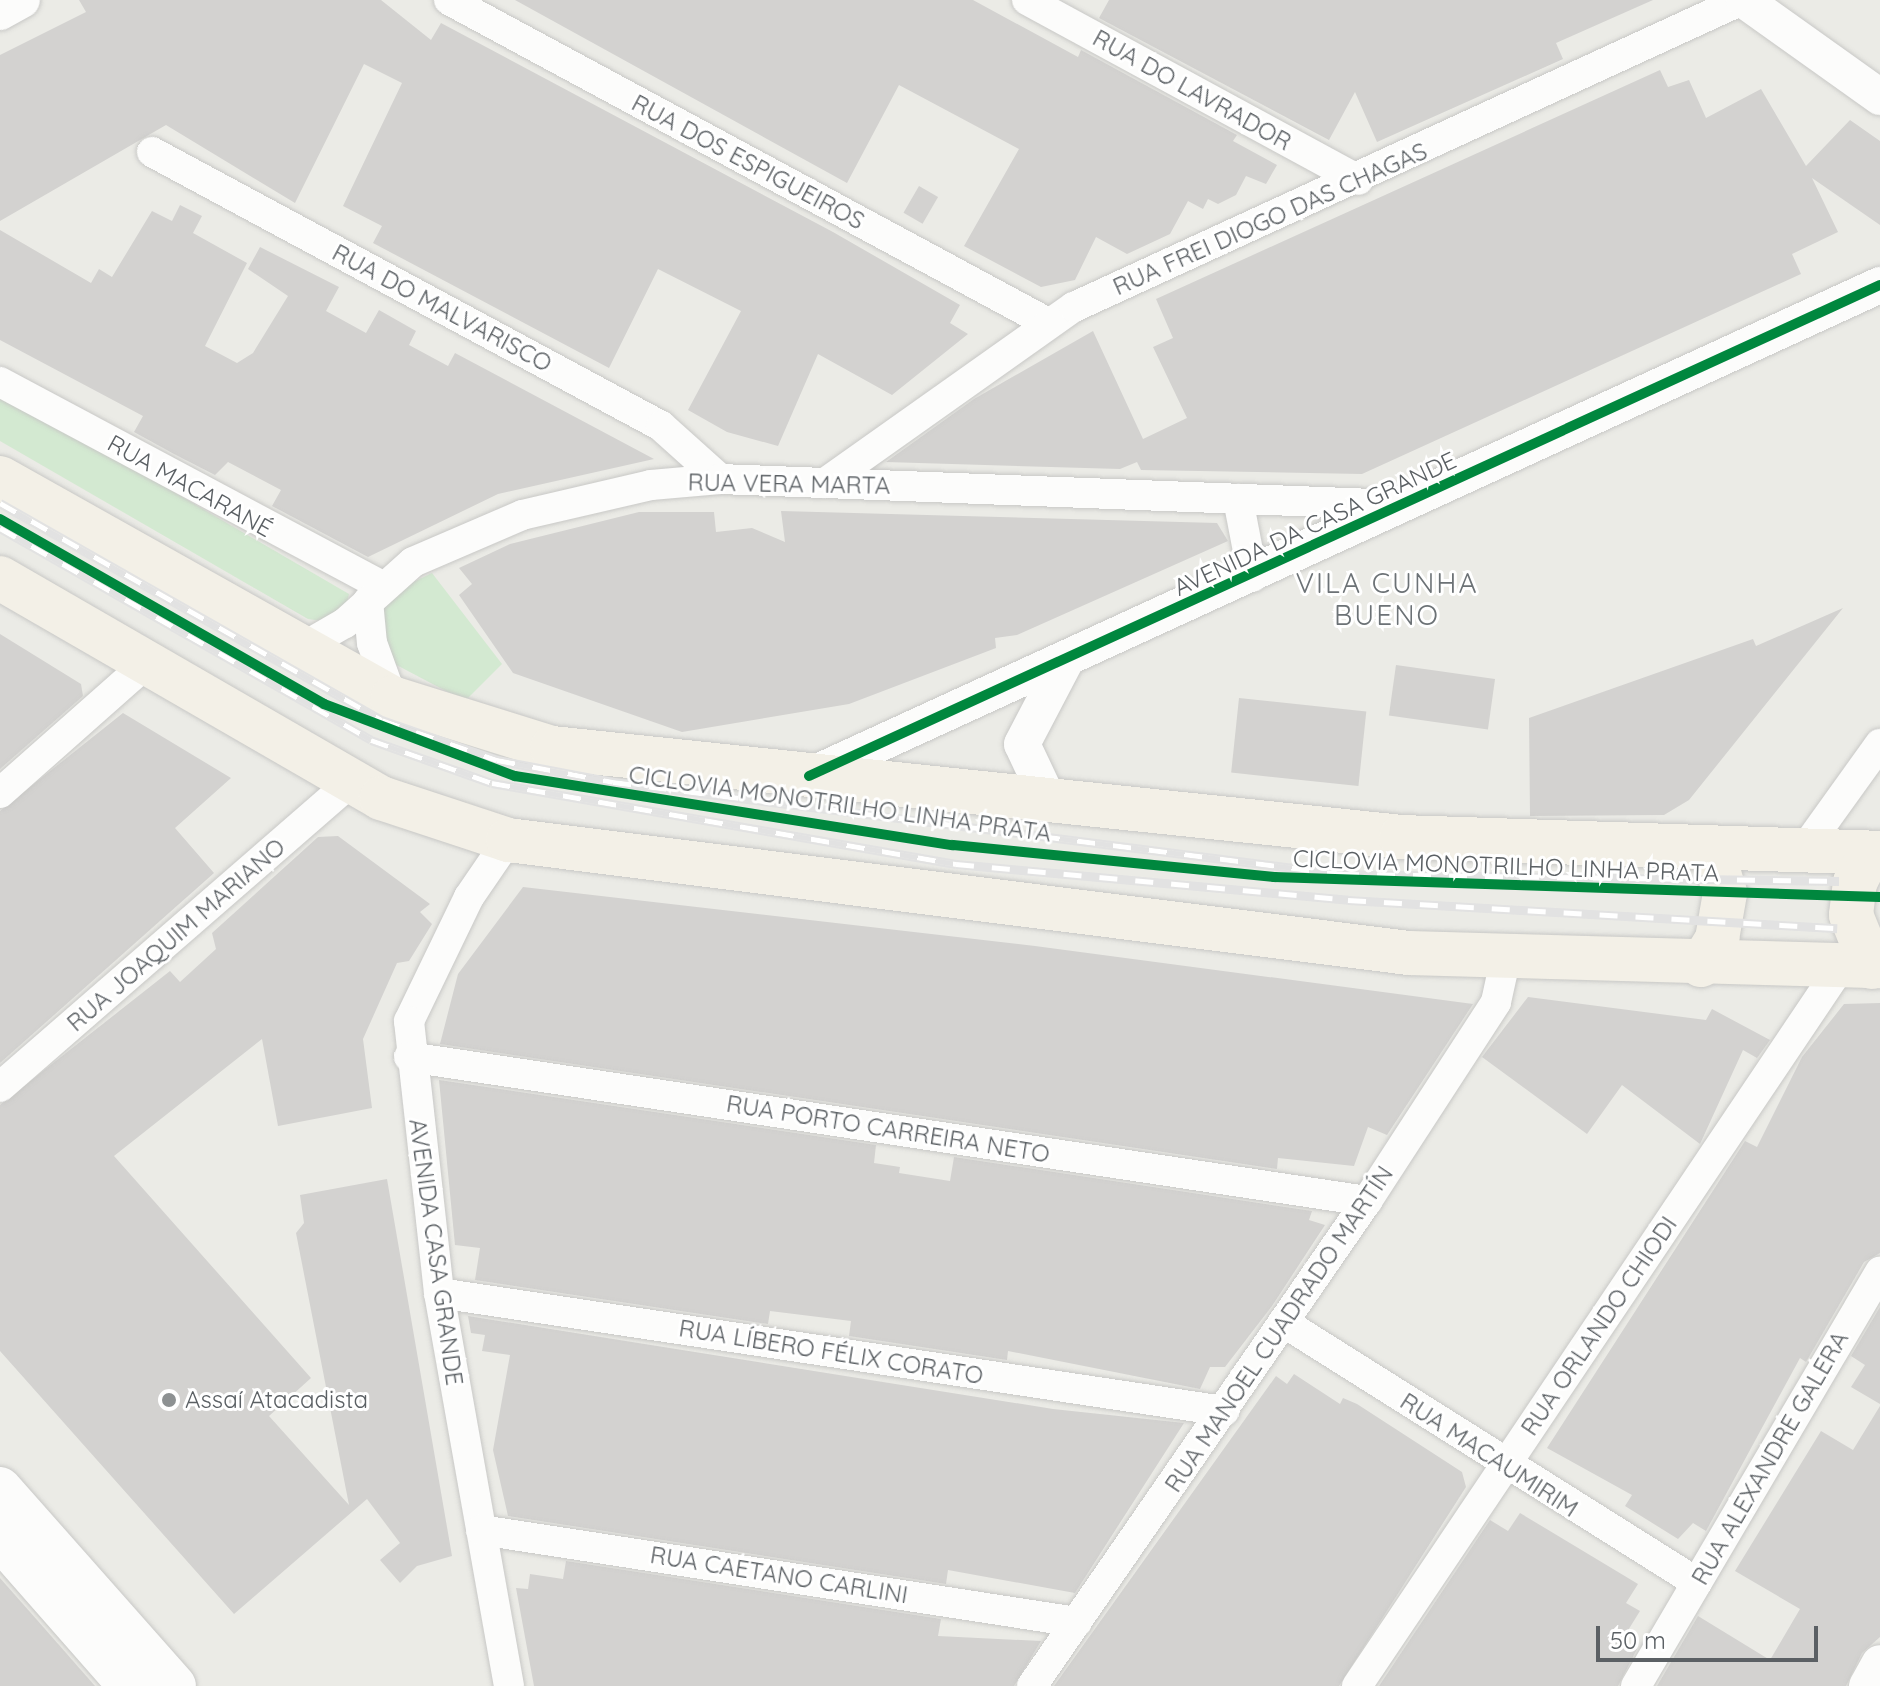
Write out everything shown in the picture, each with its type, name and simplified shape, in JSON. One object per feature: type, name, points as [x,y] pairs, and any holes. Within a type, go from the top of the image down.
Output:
[{"type":"main road","points":[[0,478],[298,650],[392,698],[552,748],[809,776],[1046,795],[1401,837],[1712,850],[1875,853]]},
{"type":"main road","points":[[0,578],[351,782],[508,840],[1136,924],[1505,961],[1701,965],[1864,966],[1851,915],[1855,882],[1875,853]]},
{"type":"main road","points":[[1701,965],[1717,939],[1725,893],[1712,850]]},
{"type":"main road","points":[[0,1488],[175,1686]]},
{"type":"main road","points":[[0,1539],[129,1686]]},
{"type":"street","points":[[0,12],[22,0]]},
{"type":"street","name":"RUA DOS ESPIGUEIROS","points":[[449,0],[1048,323]]},
{"type":"street","name":"RUA DO LAVRADOR","points":[[1027,0],[1358,180]]},
{"type":"street","points":[[1743,0],[1880,97]]},
{"type":"street","name":"RUA FREI DIOGO DAS CHAGAS","points":[[825,483],[1048,323],[1743,0]]},
{"type":"street","name":"RUA DO MALVARISCO","points":[[152,152],[661,426],[720,479]]},
{"type":"street","name":"AVENIDA DA CASA GRANDE","points":[[809,776],[1253,577],[1400,505],[1880,285]]},
{"type":"street","name":"RUA MACARANÉ","points":[[0,382],[375,594]]},
{"type":"street","name":"RUA VERA MARTA","points":[[298,650],[413,562],[522,515],[651,485],[720,479],[1400,505]]},
{"type":"street","points":[[1238,499],[1253,577]]},
{"type":"street","points":[[375,594],[372,643],[392,698]]},
{"type":"street","points":[[1046,795],[1022,744],[1067,658]]},
{"type":"street","points":[[0,793],[146,664]]},
{"type":"street","points":[[1803,851],[1880,744]]},
{"type":"street","name":"RUA JOAQUIM MARIANO","points":[[0,1087],[351,782]]},
{"type":"street","name":"AVENIDA CASA GRANDE","points":[[508,840],[428,978],[409,1021],[409,1057],[439,1293],[509,1686]]},
{"type":"street","name":"RUA MANOEL CUADRADO MARTÍN","points":[[1032,1686],[1367,1201],[1496,1002],[1505,961]]},
{"type":"street","name":"RUA ORLANDO CHIODI","points":[[1357,1686],[1505,1467],[1864,966]]},
{"type":"street","name":"RUA PORTO CARREIRA NETO","points":[[409,1057],[1367,1201]]},
{"type":"street","name":"RUA ALEXANDRE GALERA","points":[[1636,1686],[1880,1271]]},
{"type":"street","name":"RUA LÍBERO FÉLIX CORATO","points":[[439,1293],[1224,1411]]},
{"type":"street","name":"RUA MACAUMIRIM","points":[[1283,1322],[1505,1467],[1697,1583]]},
{"type":"street","name":"RUA CAETANO CARLINI","points":[[481,1530],[1077,1622]]},
{"type":"street","points":[[1867,1686],[1880,1663]]},
{"type":"green space","points":[[0,391],[349,594],[347,603],[329,622],[308,619],[0,441]]},
{"type":"green space","points":[[432,573],[502,664],[465,701],[387,660],[380,611],[401,588]]},
{"type":"building","points":[[79,0],[381,0],[431,40],[441,23],[833,232],[960,305],[950,323],[968,334],[892,395],[818,354],[778,446],[727,432],[688,410],[741,311],[658,269],[609,368],[373,243],[382,226],[343,206],[402,83],[364,64],[295,203],[166,125],[0,221],[0,55],[86,12]]},
{"type":"building","points":[[515,0],[973,0],[1078,57],[1081,50],[1237,135],[1233,141],[1277,165],[1266,184],[1246,176],[1236,195],[1218,204],[1208,199],[1203,209],[1188,201],[1170,234],[1127,254],[1096,237],[1075,280],[1041,287],[964,246],[1019,149],[899,85],[847,183]]},
{"type":"building","points":[[1109,0],[1653,0],[1556,43],[1563,59],[1377,142],[1355,92],[1329,140],[1099,18]]},
{"type":"building","points":[[1660,70],[1668,87],[1689,80],[1706,118],[1761,89],[1806,166],[1850,120],[1880,141],[1880,225],[1812,178],[1838,232],[1792,254],[1801,274],[1362,474],[1141,470],[1137,462],[1120,469],[886,462],[974,399],[1093,331],[1143,439],[1187,418],[1153,347],[1173,338],[1156,299]]},
{"type":"building","points":[[919,186],[938,197],[923,224],[904,213]]},
{"type":"building","points":[[180,205],[202,216],[193,233],[247,263],[205,346],[237,363],[253,353],[288,296],[248,269],[260,247],[339,287],[326,311],[366,333],[379,310],[416,331],[409,345],[448,366],[455,353],[654,459],[498,494],[368,557],[272,506],[281,490],[228,462],[215,475],[174,454],[134,432],[143,416],[0,340],[0,230],[91,283],[99,269],[112,277],[152,211],[172,221]]},
{"type":"building","points":[[781,511],[1217,523],[1228,541],[1017,635],[995,638],[996,648],[849,704],[682,732],[513,673],[459,595],[472,584],[459,568],[510,544],[639,512],[714,512],[716,532],[752,528],[785,542]]},
{"type":"building","points":[[1843,608],[1689,800],[1664,815],[1530,816],[1529,718],[1753,639],[1756,646]]},
{"type":"building","points":[[0,634],[81,684],[83,696],[0,769]]},
{"type":"building","points":[[1396,665],[1495,679],[1488,729],[1389,716]]},
{"type":"building","points":[[1239,698],[1366,711],[1358,786],[1231,773]]},
{"type":"building","points":[[123,713],[231,778],[175,828],[214,873],[0,1063],[0,811]]},
{"type":"building","points":[[338,836],[430,904],[420,912],[432,924],[409,961],[397,963],[363,1039],[372,1108],[278,1126],[262,1039],[114,1156],[311,1378],[269,1416],[349,1505],[296,1233],[304,1223],[300,1195],[387,1179],[452,1556],[417,1566],[400,1583],[380,1560],[400,1543],[367,1499],[234,1614],[0,1351],[0,1105],[170,971],[180,982],[216,949],[212,933],[318,837]]},
{"type":"building","points":[[523,887],[1035,946],[1473,1004],[1387,1135],[1368,1127],[1354,1166],[1278,1158],[1277,1169],[440,1044],[458,974]]},
{"type":"building","points":[[1528,997],[1706,1020],[1712,1009],[1770,1040],[1757,1058],[1743,1050],[1700,1144],[1622,1085],[1587,1134],[1482,1057]]},
{"type":"building","points":[[1880,1003],[1880,1253],[1864,1262],[1806,1362],[1800,1358],[1706,1531],[1693,1523],[1678,1539],[1625,1506],[1632,1495],[1547,1448],[1745,1141],[1757,1147],[1802,1057],[1844,1004]]},
{"type":"building","points":[[439,1080],[876,1145],[874,1163],[900,1167],[899,1173],[950,1181],[954,1157],[1312,1211],[1309,1220],[1325,1225],[1272,1306],[1225,1367],[1210,1367],[1200,1389],[1008,1351],[1007,1360],[849,1336],[851,1321],[770,1311],[768,1324],[475,1280],[480,1248],[455,1245]]},
{"type":"building","points":[[1880,1307],[1880,1404],[1851,1387],[1865,1365],[1851,1356]]},
{"type":"building","points":[[468,1316],[1053,1409],[1184,1423],[1075,1593],[948,1570],[946,1584],[508,1516],[493,1450],[510,1355],[482,1351],[485,1335],[471,1333]]},
{"type":"building","points":[[1294,1374],[1340,1404],[1343,1398],[1357,1404],[1462,1472],[1466,1487],[1339,1686],[1054,1686],[1276,1376],[1287,1384]]},
{"type":"building","points":[[1880,1406],[1880,1637],[1862,1653],[1846,1686],[1657,1686],[1698,1616],[1770,1660],[1800,1609],[1735,1571],[1821,1431],[1853,1450]]},
{"type":"building","points":[[1520,1513],[1638,1584],[1626,1603],[1640,1611],[1622,1640],[1637,1649],[1618,1686],[1379,1686],[1490,1520],[1508,1531]]},
{"type":"building","points":[[566,1561],[941,1619],[938,1636],[1041,1641],[1014,1686],[534,1686],[516,1588],[528,1589],[530,1574],[563,1579]]},
{"type":"building","points":[[0,1578],[45,1629],[95,1686],[0,1686]]},
{"type":"railway","points":[[0,503],[382,720],[497,760],[613,782],[1341,874],[1839,881]]},
{"type":"railway","points":[[0,528],[371,740],[492,783],[956,864],[1348,900],[1837,928]]},
{"type":"cycle path","name":"CICLOVIA MONOTRILHO LINHA PRATA","points":[[809,776],[1880,285]]},
{"type":"cycle path","name":"CICLOVIA MONOTRILHO LINHA PRATA","points":[[0,519],[324,704],[515,776],[953,845],[1274,877],[1880,897]]},
{"type":"place","name":"Assaí Atacadista","points":[[169,1400]]},
{"type":"district","name":"VILA CUNHA BUENO","points":[[1387,599]]}]
